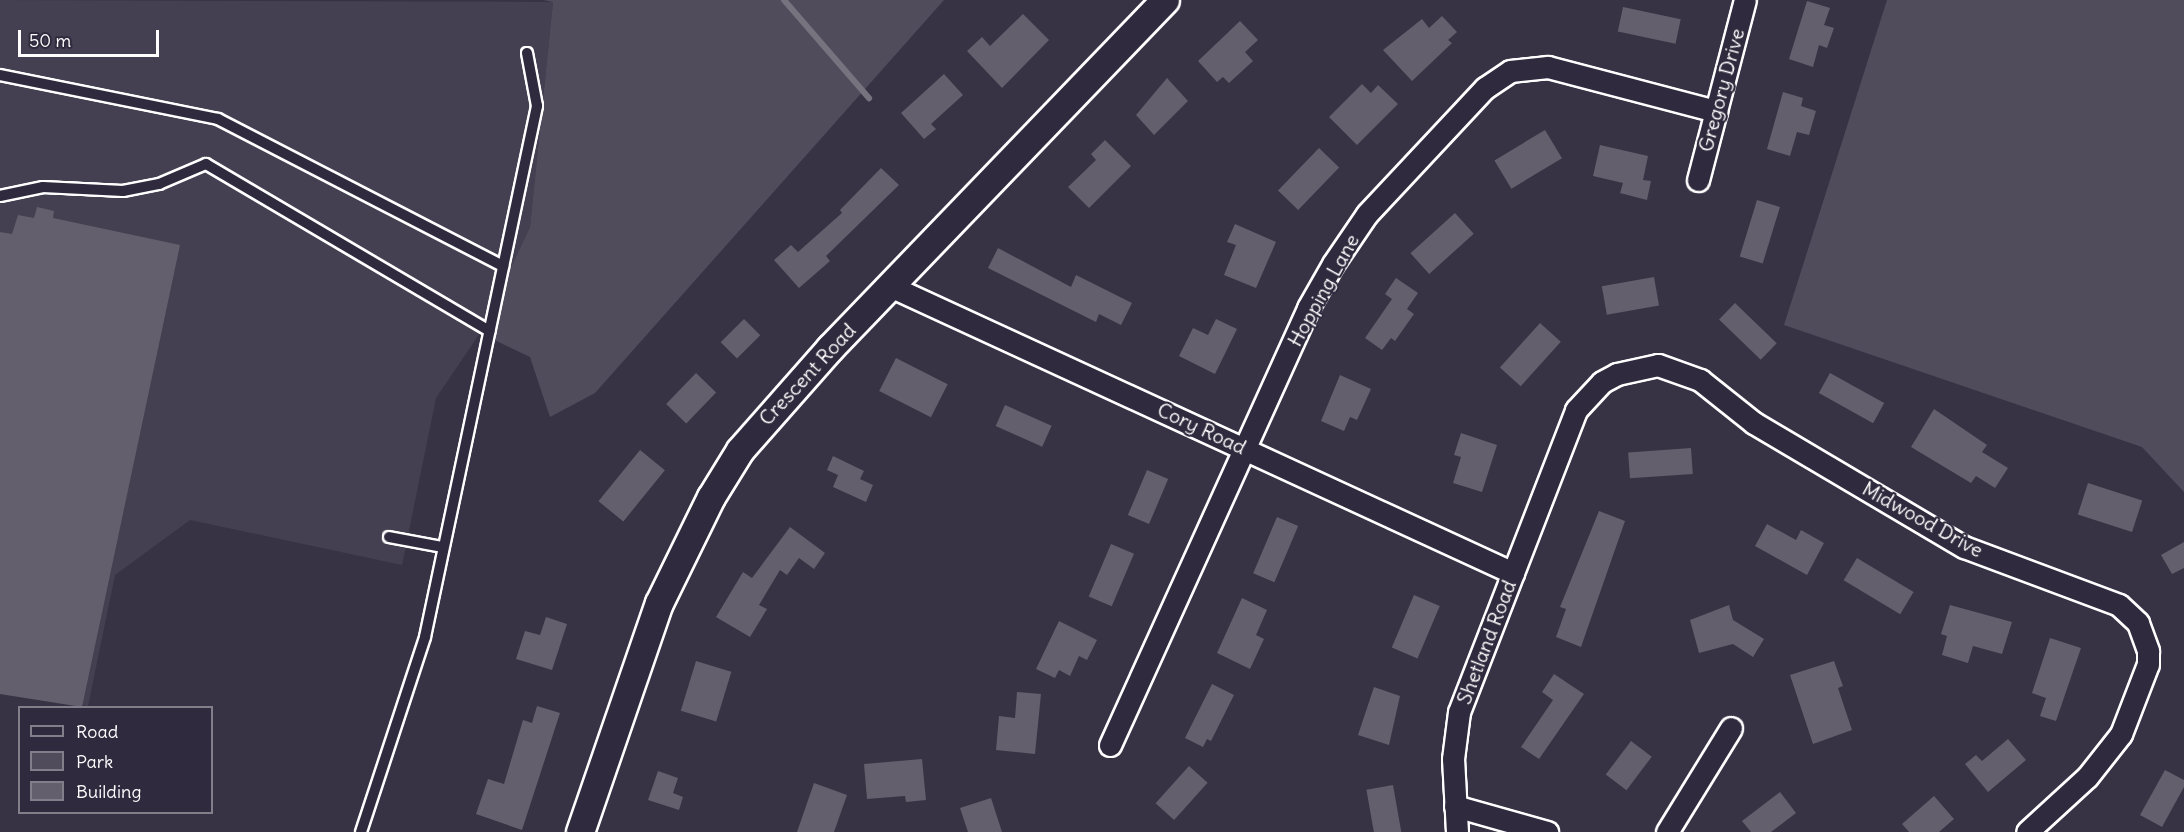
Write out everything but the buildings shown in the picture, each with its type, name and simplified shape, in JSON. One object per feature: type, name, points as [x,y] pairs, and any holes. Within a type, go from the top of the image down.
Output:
[{"type":"street","name":"Crescent Road","points":[[580,832],[658,603],[711,496],[772,410],[1166,0]]},
{"type":"street","name":"Gregory Drive","points":[[1698,180],[1745,0]]},
{"type":"street","name":"Hopping Lane","points":[[1110,745],[1308,308],[1333,264],[1367,214],[1495,80],[1510,71],[1548,67],[1716,111]]},
{"type":"street","name":"Cory Road","points":[[890,286],[1244,447],[1513,573]]},
{"type":"street","name":"Midwood Drive","points":[[1557,460],[1576,410],[1602,382],[1637,367],[1658,365],[1681,370],[1700,380],[1754,423],[1964,547],[2126,611],[2138,623],[2148,651],[2144,680],[2132,712],[2121,734],[2087,777],[2027,832]]},
{"type":"street","name":"Shetland Road","points":[[1457,832],[1454,737],[1459,712],[1557,460]]},
{"type":"street","points":[[1667,832],[1731,728]]},
{"type":"street","points":[[1455,806],[1547,832]]},
{"type":"lane","points":[[361,832],[425,637],[442,547],[537,106],[527,53]]},
{"type":"lane","points":[[0,75],[218,118],[503,266]]},
{"type":"lane","points":[[0,196],[43,187],[123,191],[159,184],[206,164],[489,331]]},
{"type":"lane","points":[[388,537],[442,547]]},
{"type":"shaded area","points":[[0,0],[553,2],[530,227],[480,333],[436,398],[402,565],[190,520],[115,575],[88,706],[0,688]]},
{"type":"green space","points":[[543,0],[944,0],[595,393],[550,417],[530,357],[480,333],[530,227],[553,2]]},
{"type":"green space","points":[[1887,0],[2184,0],[2184,492],[2142,447],[1784,325]]},
{"type":"waterway","points":[[784,0],[869,98]]}]
